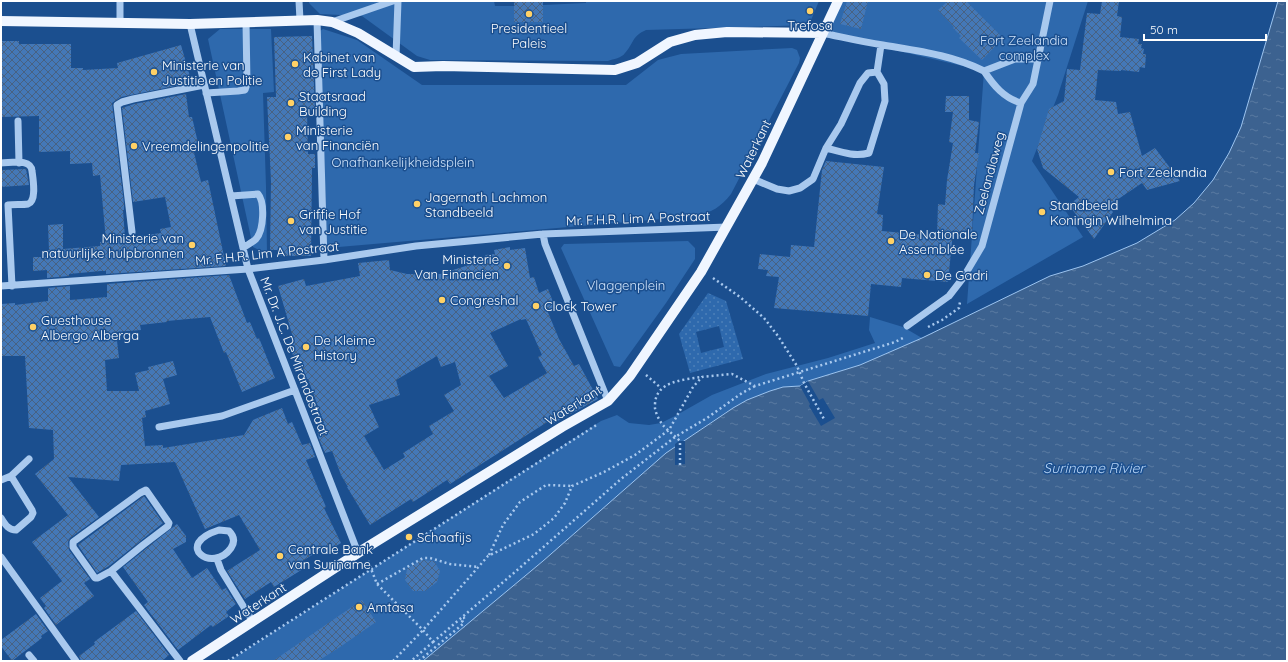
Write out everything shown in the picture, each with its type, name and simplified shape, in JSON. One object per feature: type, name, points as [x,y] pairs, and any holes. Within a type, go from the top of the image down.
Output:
[{"type":"main road","name":"Waterkant","points":[[192,661],[361,551],[608,400],[630,376],[701,272],[727,227],[762,163],[838,1]]},
{"type":"main road","points":[[1,21],[190,24],[317,20],[332,22],[358,33],[414,67],[443,66],[615,70],[636,63],[670,42],[694,35],[727,32],[822,33]]},
{"type":"street","points":[[120,1],[120,22]]},
{"type":"street","points":[[299,1],[300,20]]},
{"type":"street","points":[[332,22],[393,1]]},
{"type":"street","points":[[396,56],[398,1]]},
{"type":"street","name":"Zeelandiaweg","points":[[906,326],[949,296],[963,278],[982,246],[1021,104],[1033,84],[1050,1]]},
{"type":"street","points":[[317,20],[324,260]]},
{"type":"street","points":[[206,93],[245,90],[247,84],[246,22]]},
{"type":"street","name":"Mr. Dr. J.C. De Mirandastraat","points":[[190,24],[248,269],[295,390],[361,551]]},
{"type":"street","points":[[822,33],[931,53],[968,63],[984,71],[1002,93],[1010,100],[1021,104]]},
{"type":"street","points":[[826,148],[860,156],[869,153],[885,101],[884,84],[877,72],[881,45]]},
{"type":"street","points":[[984,71],[1015,59],[1037,59]]},
{"type":"street","points":[[753,179],[777,189],[789,191],[800,188],[813,179],[826,148],[841,124],[860,83],[868,73],[877,72]]},
{"type":"street","points":[[132,232],[117,105],[133,99],[204,85]]},
{"type":"street","points":[[18,121],[19,163]]},
{"type":"street","points":[[1,163],[29,164],[32,167],[34,197],[32,201],[28,204],[5,205],[12,286]]},
{"type":"street","points":[[231,196],[258,194],[262,201],[262,225],[260,233],[257,238],[243,248]]},
{"type":"street","name":"Mr. F.H.R. Lim A Postraat","points":[[1,286],[248,269],[324,260],[416,246],[543,234],[727,227]]},
{"type":"street","points":[[543,234],[545,244],[608,400]]},
{"type":"street","points":[[159,427],[222,416],[295,390]]},
{"type":"street","points":[[1,480],[11,476],[29,459]]},
{"type":"street","points":[[1,518],[11,530],[16,530],[33,513],[11,476]]},
{"type":"street","points":[[146,490],[169,523],[168,526],[111,572],[95,578],[73,547],[73,542],[146,490]]},
{"type":"street","points":[[219,530],[229,531],[234,541],[226,553],[217,558],[209,558],[199,554],[196,549],[197,544],[200,539],[212,532],[219,530]]},
{"type":"street","points":[[1,557],[76,661]]},
{"type":"street","points":[[217,558],[221,570],[253,622]]},
{"type":"street","points":[[111,572],[180,661]]},
{"type":"street","points":[[29,655],[34,661]]},
{"type":"path","points":[[708,284],[713,278],[740,297],[764,318],[778,336],[800,372],[824,419]]},
{"type":"path","points":[[922,330],[942,320],[959,308],[960,303],[956,288]]},
{"type":"path","points":[[411,661],[621,479],[675,437],[707,418],[742,393],[755,386],[895,342],[908,336]]},
{"type":"path","points":[[636,367],[661,388]]},
{"type":"path","points":[[680,465],[680,441],[661,423],[654,408],[655,396],[661,388],[674,382],[732,374],[755,386]]},
{"type":"path","points":[[393,661],[423,630],[488,556],[502,524],[520,502],[546,485],[572,486],[635,456],[669,430],[693,387],[702,377]]},
{"type":"path","points":[[228,661],[601,421]]},
{"type":"path","points":[[488,556],[534,534],[554,518],[565,503],[572,486]]},
{"type":"path","points":[[361,551],[377,584],[433,642]]},
{"type":"path","points":[[377,584],[422,558],[430,558],[450,564],[479,567]]},
{"type":"path","points":[[419,661],[464,623],[462,621],[464,618],[463,617]]},
{"type":"green space","points":[[309,1],[494,1],[495,6],[514,6],[514,22],[543,22],[543,5],[586,3],[586,1],[819,1],[809,25],[646,30],[641,32],[636,37],[624,55],[608,61],[430,60],[417,56],[362,16],[320,14],[309,3]]},
{"type":"green space","name":"Fort Zeelandia complex","points":[[838,1],[1088,1],[1058,95],[1032,161],[1083,237],[967,304],[984,71],[822,33]]},
{"type":"green space","points":[[220,29],[271,29],[274,92],[263,93],[267,254],[253,247],[208,39]]},
{"type":"green space","name":"Onafhankelijkheidsplein","points":[[323,29],[357,40],[422,85],[626,85],[658,60],[681,54],[792,48],[797,50],[800,58],[799,63],[731,194],[720,206],[707,213],[696,216],[327,248],[320,31]]},
{"type":"green space","name":"Vlaggenplein","points":[[688,241],[695,248],[695,259],[666,303],[620,367],[614,366],[561,248],[564,244]]},
{"type":"green space","points":[[708,293],[726,301],[743,359],[690,373],[679,334]],"holes":[[[719,326],[724,347],[701,353],[696,332]]]},
{"type":"green space","points":[[870,317],[903,327],[922,338],[860,365],[808,381],[800,386],[783,387],[770,391],[747,400],[726,412],[666,453],[543,561],[423,661],[229,661],[601,421],[617,415],[629,423],[649,425],[661,423],[712,395],[766,374],[828,358],[875,343],[869,330]]},
{"type":"water","name":"Suriname Rivier","points":[[1278,1],[1287,1],[1287,661],[423,661],[543,561],[666,453],[733,408],[747,400],[770,391],[783,387],[800,386],[808,381],[860,365],[922,338],[1050,276],[1083,266],[1137,243],[1175,220],[1194,203],[1213,180],[1229,153],[1241,127]]},
{"type":"pier","points":[[808,381],[819,400],[823,398],[835,418],[821,426],[809,406],[810,404],[800,386]]},
{"type":"pier","points":[[679,441],[685,441],[685,464],[675,465],[675,444]]},
{"type":"building","name":"Presidentieel Paleis","points":[[514,1],[543,1],[543,22],[514,22]]},
{"type":"building","points":[[847,1],[868,1],[861,29],[840,24]]},
{"type":"building","points":[[948,1],[966,1],[1003,38],[982,60],[959,38],[961,36],[938,10]]},
{"type":"building","name":"Fort Zeelandia","points":[[1102,1],[1119,1],[1117,16],[1122,17],[1120,37],[1139,39],[1138,44],[1142,44],[1141,48],[1144,49],[1143,54],[1146,54],[1145,68],[1140,67],[1139,72],[1098,70],[1095,100],[1116,102],[1118,114],[1130,112],[1142,156],[1155,148],[1180,181],[1147,190],[1142,183],[1108,206],[1113,212],[1094,239],[1069,205],[1079,197],[1043,168],[1037,149],[1049,109],[1064,101],[1067,69],[1080,70],[1087,13],[1100,14]]},
{"type":"building","points":[[312,36],[315,110],[307,111],[308,154],[315,154],[315,168],[312,168],[311,256],[277,256],[277,250],[270,250],[271,182],[267,97],[276,97],[274,37]]},
{"type":"building","points":[[1,41],[19,41],[19,44],[71,44],[71,68],[83,68],[83,70],[118,68],[117,63],[181,45],[191,80],[185,82],[185,84],[121,97],[112,103],[124,204],[125,238],[161,233],[160,229],[171,227],[165,197],[133,202],[122,108],[134,104],[186,94],[189,117],[192,117],[198,143],[192,144],[201,182],[208,180],[226,266],[106,274],[106,271],[101,271],[47,278],[47,270],[33,271],[33,257],[46,257],[45,250],[49,250],[48,225],[63,224],[63,249],[100,246],[100,242],[106,241],[100,175],[93,176],[92,163],[70,164],[70,151],[39,152],[39,116],[1,117]]},
{"type":"building","name":"De Nationale Assemblée","points":[[946,96],[969,96],[969,120],[979,122],[975,153],[979,153],[974,185],[972,234],[953,232],[948,282],[902,278],[901,287],[871,284],[868,316],[774,308],[779,277],[766,276],[768,270],[758,269],[760,254],[790,257],[791,245],[814,247],[822,170],[826,161],[884,167],[877,214],[883,215],[882,231],[937,236],[938,204],[945,205],[947,180],[953,143],[949,142],[953,112],[945,112]]},
{"type":"building","points":[[26,169],[29,185],[1,187],[1,170]]},
{"type":"building","points":[[510,247],[510,250],[525,248],[530,278],[534,277],[539,293],[548,289],[555,307],[547,310],[559,339],[574,366],[579,364],[598,399],[554,423],[552,419],[450,484],[447,480],[413,502],[411,499],[370,525],[347,487],[332,451],[325,453],[319,439],[316,426],[324,423],[308,379],[305,379],[300,364],[296,365],[289,343],[294,341],[278,286],[304,279],[306,286],[360,276],[358,263],[389,260],[390,270],[407,274],[440,274],[469,265],[485,257],[485,255],[495,254],[494,250]],"holes":[[[521,319],[526,319],[542,355],[538,357],[547,373],[504,398],[489,376],[508,366],[490,333]],[[437,356],[441,367],[455,362],[461,385],[444,395],[454,411],[429,426],[433,434],[403,453],[405,457],[384,470],[364,436],[379,427],[369,405],[400,395],[396,380]]]},
{"type":"building","points":[[229,275],[247,323],[250,322],[257,339],[259,338],[275,378],[242,392],[226,352],[224,353],[210,317],[140,325],[141,330],[116,332],[119,358],[105,360],[107,391],[139,391],[135,373],[149,370],[148,367],[173,361],[177,375],[163,379],[170,404],[145,411],[146,417],[142,418],[145,446],[163,445],[163,448],[244,435],[253,420],[282,408],[288,424],[292,422],[302,445],[310,443],[315,457],[306,460],[326,507],[324,508],[341,543],[325,553],[322,549],[299,563],[303,569],[274,587],[271,582],[245,599],[227,571],[260,550],[239,515],[205,529],[175,462],[121,465],[119,481],[68,477],[99,517],[70,538],[68,542],[69,550],[90,579],[84,583],[94,596],[56,625],[44,608],[46,606],[40,598],[62,581],[32,542],[68,515],[35,474],[54,459],[53,430],[29,428],[25,356],[1,356],[1,304],[15,303],[15,305],[48,301],[48,288],[70,286],[70,300],[107,297],[107,284]]},
{"type":"building","points":[[144,496],[163,523],[109,566],[97,573],[78,545]]},
{"type":"building","points":[[177,524],[186,536],[186,542],[173,549],[192,578],[207,568],[222,590],[226,588],[236,604],[226,612],[229,616],[213,627],[211,625],[178,650],[144,605],[148,602],[123,567]]},
{"type":"building","points":[[421,560],[434,561],[440,571],[437,582],[425,591],[413,591],[405,580],[407,569]]},
{"type":"building","points":[[362,600],[376,622],[340,647],[318,661],[273,661]]},
{"type":"building","points":[[136,611],[169,655],[162,661],[81,661],[79,656],[95,644],[94,642]]},
{"type":"building","points":[[36,614],[48,631],[41,636],[42,638],[12,661],[1,646],[1,640]]},
{"type":"place","name":"Trefosa","points":[[810,11]]},
{"type":"place","name":"Presidentieel Paleis","points":[[529,14]]},
{"type":"place","name":"Kabinet van de First Lady","points":[[295,64]]},
{"type":"place","name":"Ministerie van Justitie en Politie","points":[[154,72]]},
{"type":"place","name":"Staatsraad Building","points":[[291,103]]},
{"type":"place","name":"Ministerie van Financiën","points":[[288,137]]},
{"type":"place","name":"Vreemdelingenpolitie","points":[[134,146]]},
{"type":"place","name":"Fort Zeelandia","points":[[1111,172]]},
{"type":"place","name":"Jagernath Lachmon Standbeeld","points":[[417,204]]},
{"type":"place","name":"Standbeeld Koningin Wilhelmina","points":[[1042,212]]},
{"type":"place","name":"Griffie Hof van Justitie","points":[[291,221]]},
{"type":"place","name":"De Nationale Assemblée","points":[[891,241]]},
{"type":"place","name":"Ministerie van natuurlijke hulpbronnen","points":[[192,245]]},
{"type":"place","name":"Ministerie Van Financien","points":[[507,266]]},
{"type":"place","name":"De Gadri","points":[[927,275]]},
{"type":"place","name":"Congreshal","points":[[442,300]]},
{"type":"place","name":"Clock Tower","points":[[536,306]]},
{"type":"place","name":"Guesthouse Albergo Alberga","points":[[33,327]]},
{"type":"place","name":"De Kleime History","points":[[306,347]]},
{"type":"place","name":"Schaafijs","points":[[409,537]]},
{"type":"place","name":"Centrale Bank van Suriname","points":[[280,556]]},
{"type":"place","name":"Amtasa","points":[[359,607]]}]
